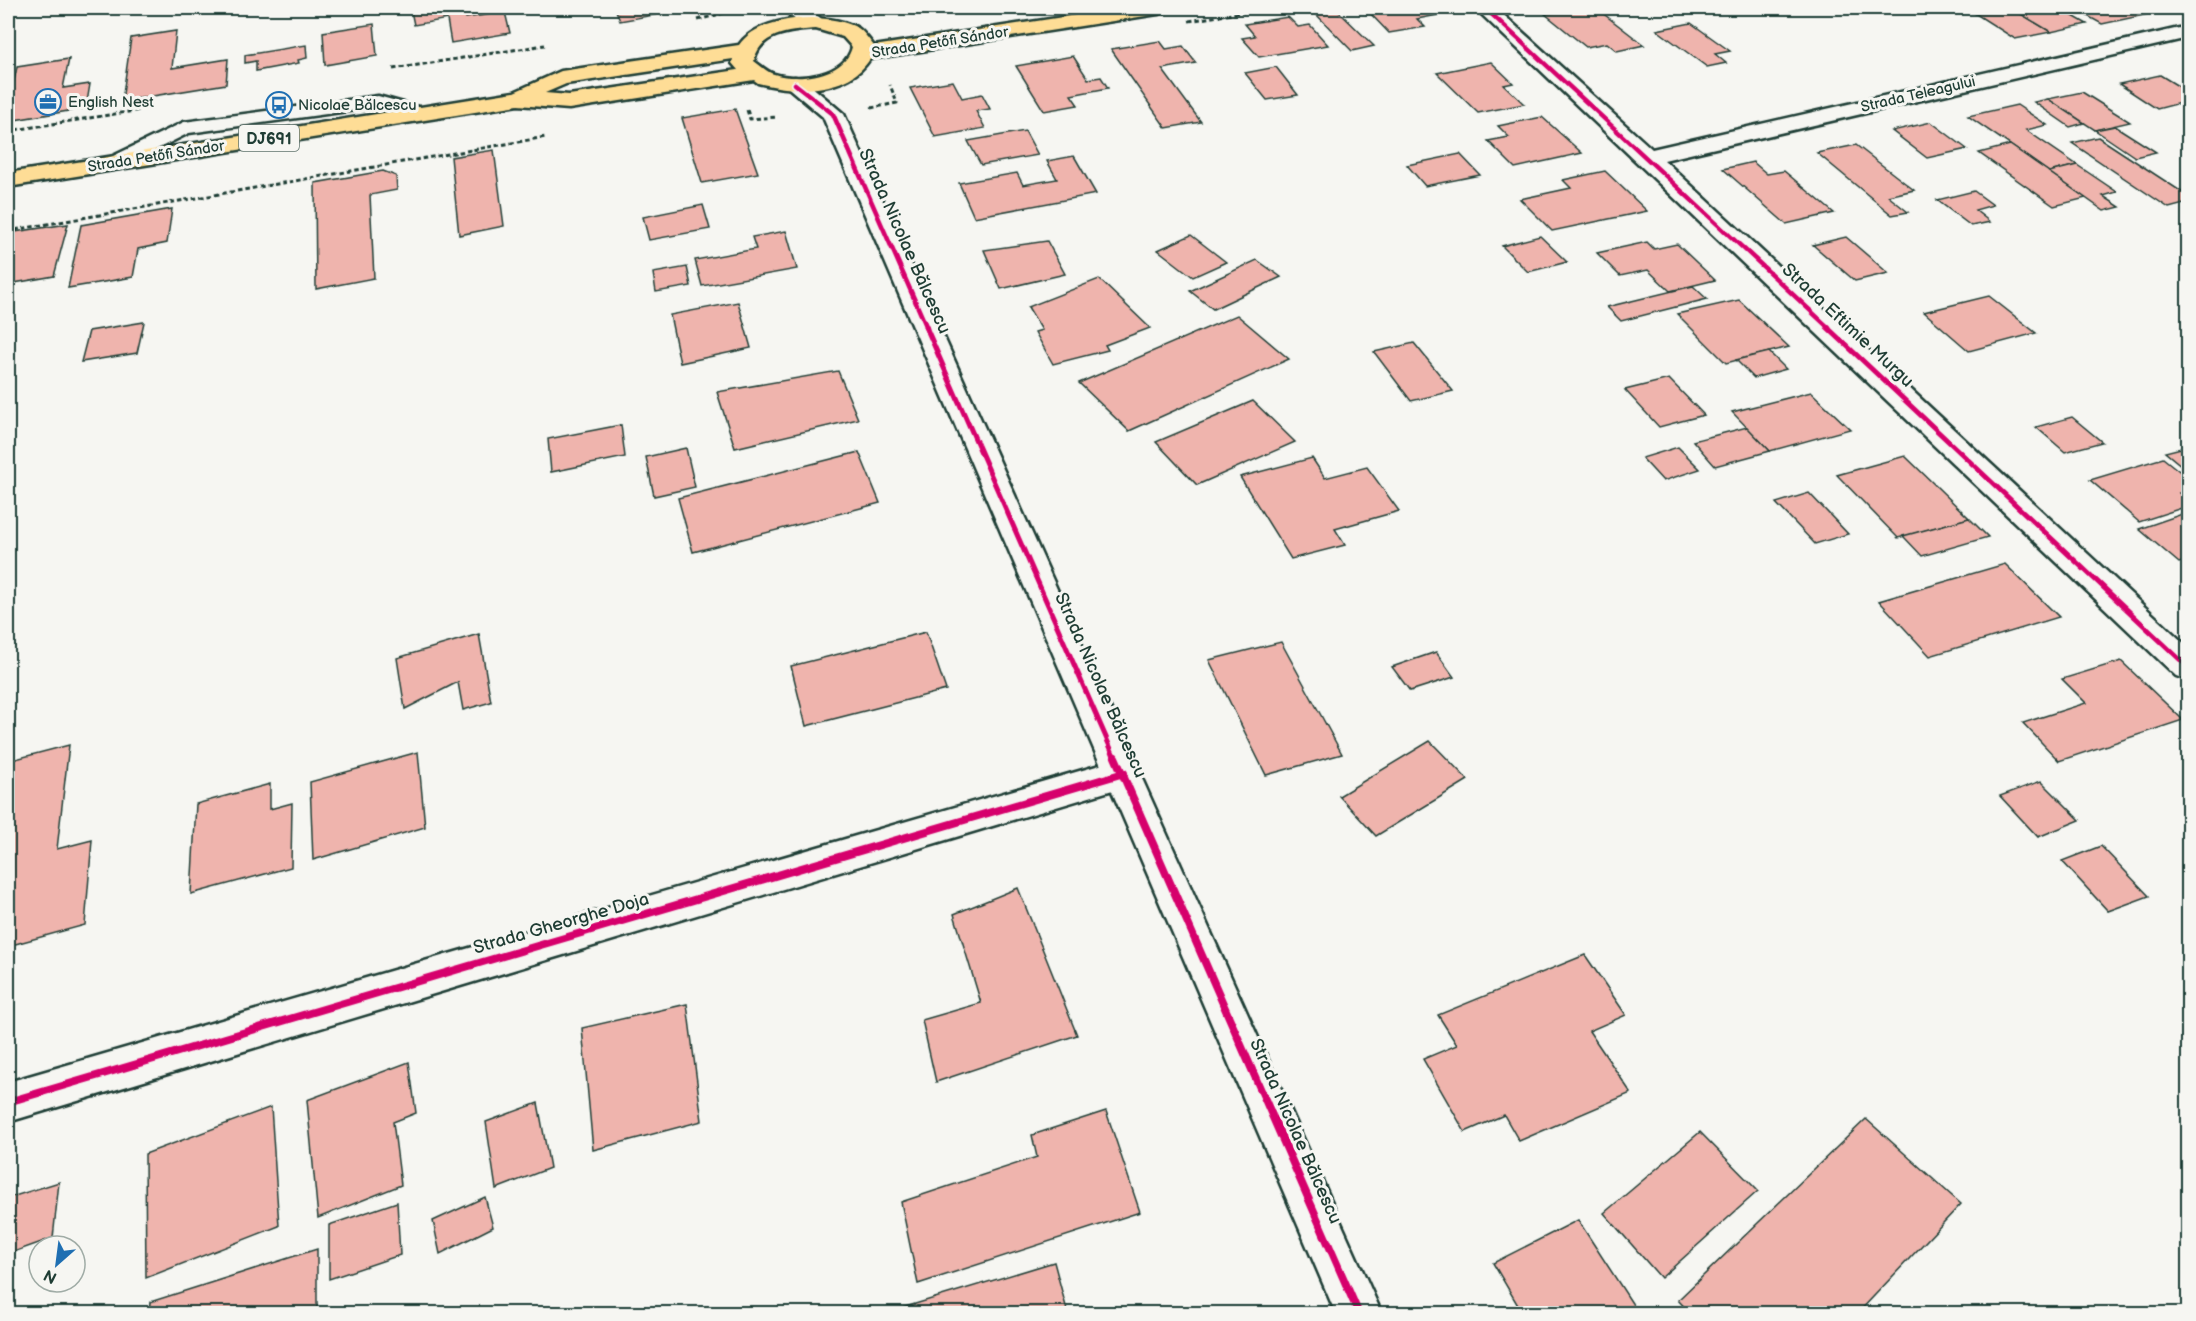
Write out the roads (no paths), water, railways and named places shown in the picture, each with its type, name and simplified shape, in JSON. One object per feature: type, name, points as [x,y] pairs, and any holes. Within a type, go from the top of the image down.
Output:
[{"type":"main road","name":"Strada Petőfi Sándor","points":[[861,45],[1041,8]]},
{"type":"main road","name":"Strada Petőfi Sándor","points":[[861,45],[1158,8]]},
{"type":"main road","points":[[753,74],[743,63],[743,51],[753,40],[770,30],[817,23],[840,27],[861,45]]},
{"type":"main road","name":"DJ691","points":[[753,74],[771,81],[795,84],[820,82],[841,75],[856,65],[861,45]]},
{"type":"main road","name":"Strada Petőfi Sándor","points":[[518,98],[561,78],[743,51]]},
{"type":"main road","name":"Strada Petőfi Sándor","points":[[8,180],[518,98],[569,102],[753,74]]},
{"type":"street","points":[[770,30],[776,8]]},
{"type":"street","points":[[794,8],[817,23]]},
{"type":"street","name":"Strada Eftimie Murgu","points":[[1485,8],[1647,157],[2188,667]]},
{"type":"street","name":"Strada Teleagului","points":[[1647,157],[2188,32]]},
{"type":"street","points":[[833,114],[841,75]]},
{"type":"street","name":"Strada Nicolae Bălcescu","points":[[795,84],[833,114],[1124,773],[1359,1314]]},
{"type":"street","name":"Strada Gheorghe Doja","points":[[8,1102],[1124,773]]},
{"type":"place","name":"English Nest","points":[[48,102]]},
{"type":"place","name":"Nicolae Bălcescu","points":[[279,105]]}]
